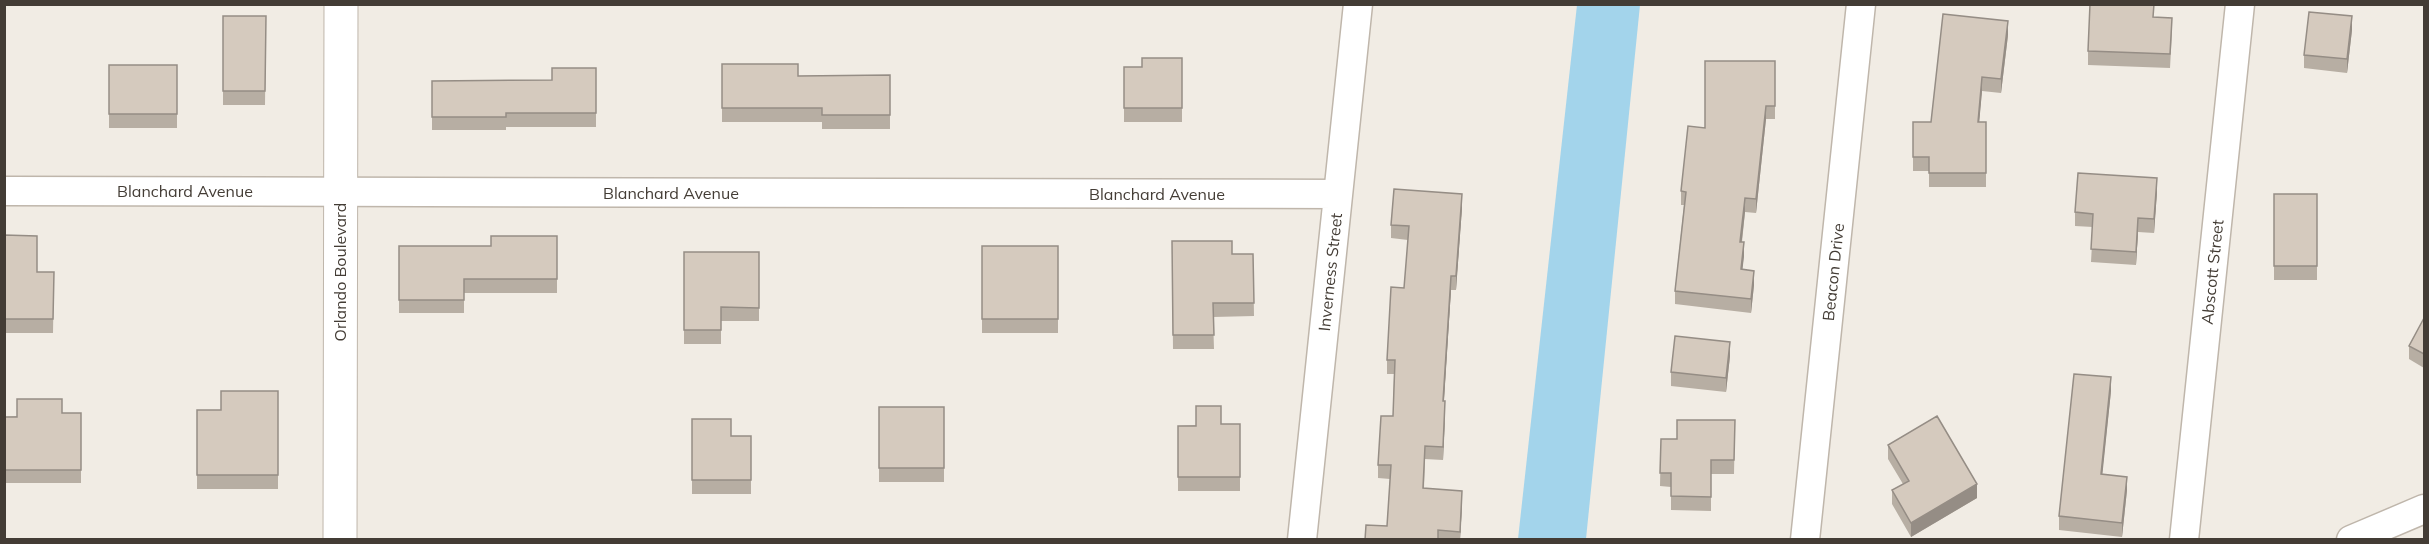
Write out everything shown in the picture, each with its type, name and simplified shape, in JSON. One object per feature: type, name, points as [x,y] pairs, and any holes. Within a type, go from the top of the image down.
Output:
[{"type":"street","name":"Orlando Boulevard","points":[[339,540],[341,4]]},
{"type":"street","name":"Inverness Street","points":[[1302,540],[1358,4]]},
{"type":"street","name":"Beacon Drive","points":[[1805,540],[1861,4]]},
{"type":"street","name":"Abscott Street","points":[[2184,540],[2240,4]]},
{"type":"street","name":"Blanchard Avenue","points":[[4,190],[1338,194]]},
{"type":"street","points":[[2351,540],[2424,509]]},
{"type":"water","points":[[1577,5],[1640,5],[1586,539],[1518,539]]},
{"type":"building","points":[[2090,4],[2154,4],[2153,17],[2172,18],[2170,54],[2088,51]]},
{"type":"building","points":[[2309,12],[2352,16],[2347,59],[2304,55]]},
{"type":"building","points":[[1943,14],[2008,21],[2001,79],[1982,77],[1978,122],[1986,122],[1986,173],[1929,173],[1929,157],[1913,157],[1913,122],[1931,122]]},
{"type":"building","points":[[223,16],[266,16],[265,91],[223,91]]},
{"type":"building","points":[[1142,58],[1182,58],[1182,108],[1124,108],[1124,67],[1142,67]]},
{"type":"building","points":[[1705,61],[1775,61],[1775,106],[1766,106],[1756,199],[1745,198],[1740,242],[1744,242],[1741,269],[1754,271],[1751,299],[1675,291],[1686,192],[1681,191],[1688,126],[1705,128]]},
{"type":"building","points":[[722,64],[798,64],[798,76],[890,75],[890,115],[822,115],[822,108],[722,108]]},
{"type":"building","points":[[109,65],[177,65],[177,114],[109,114]]},
{"type":"building","points":[[552,68],[596,68],[596,113],[506,113],[506,117],[432,117],[432,81],[552,80]]},
{"type":"building","points":[[2078,173],[2157,178],[2154,219],[2138,218],[2136,252],[2091,249],[2093,214],[2075,212]]},
{"type":"building","points":[[1394,189],[1462,194],[1456,276],[1451,276],[1443,401],[1445,401],[1443,447],[1425,446],[1423,488],[1462,491],[1460,532],[1438,530],[1438,540],[1365,540],[1366,525],[1387,526],[1391,465],[1378,465],[1381,416],[1393,416],[1395,360],[1387,360],[1391,287],[1404,288],[1409,226],[1391,225]]},
{"type":"building","points":[[2274,194],[2317,194],[2317,266],[2274,266]]},
{"type":"building","points":[[4,235],[37,236],[37,272],[54,272],[53,319],[4,319]]},
{"type":"building","points":[[491,236],[557,236],[557,279],[464,279],[464,300],[399,300],[399,246],[491,246]]},
{"type":"building","points":[[1172,241],[1232,241],[1232,254],[1253,254],[1254,303],[1213,303],[1214,335],[1173,335]]},
{"type":"building","points":[[982,246],[1058,246],[1058,319],[982,319]]},
{"type":"building","points":[[684,252],[759,252],[759,308],[721,307],[721,330],[684,330]]},
{"type":"building","points":[[2424,318],[2424,354],[2409,346]]},
{"type":"building","points":[[1675,336],[1730,342],[1726,378],[1671,372]]},
{"type":"building","points":[[2074,374],[2111,377],[2101,474],[2127,477],[2122,523],[2059,516]]},
{"type":"building","points":[[221,391],[278,391],[278,475],[197,475],[197,410],[221,410]]},
{"type":"building","points":[[17,399],[62,399],[62,413],[81,413],[81,470],[4,470],[4,417],[17,417]]},
{"type":"building","points":[[1196,406],[1221,406],[1221,424],[1240,424],[1240,477],[1178,477],[1178,426],[1196,426]]},
{"type":"building","points":[[879,407],[944,407],[944,468],[879,468]]},
{"type":"building","points":[[1937,416],[1977,484],[1911,523],[1892,490],[1909,481],[1888,445]]},
{"type":"building","points":[[692,419],[731,419],[731,436],[751,436],[751,480],[692,480]]},
{"type":"building","points":[[1677,420],[1735,420],[1734,460],[1711,460],[1711,497],[1671,496],[1671,473],[1660,473],[1661,439],[1677,439]]}]
